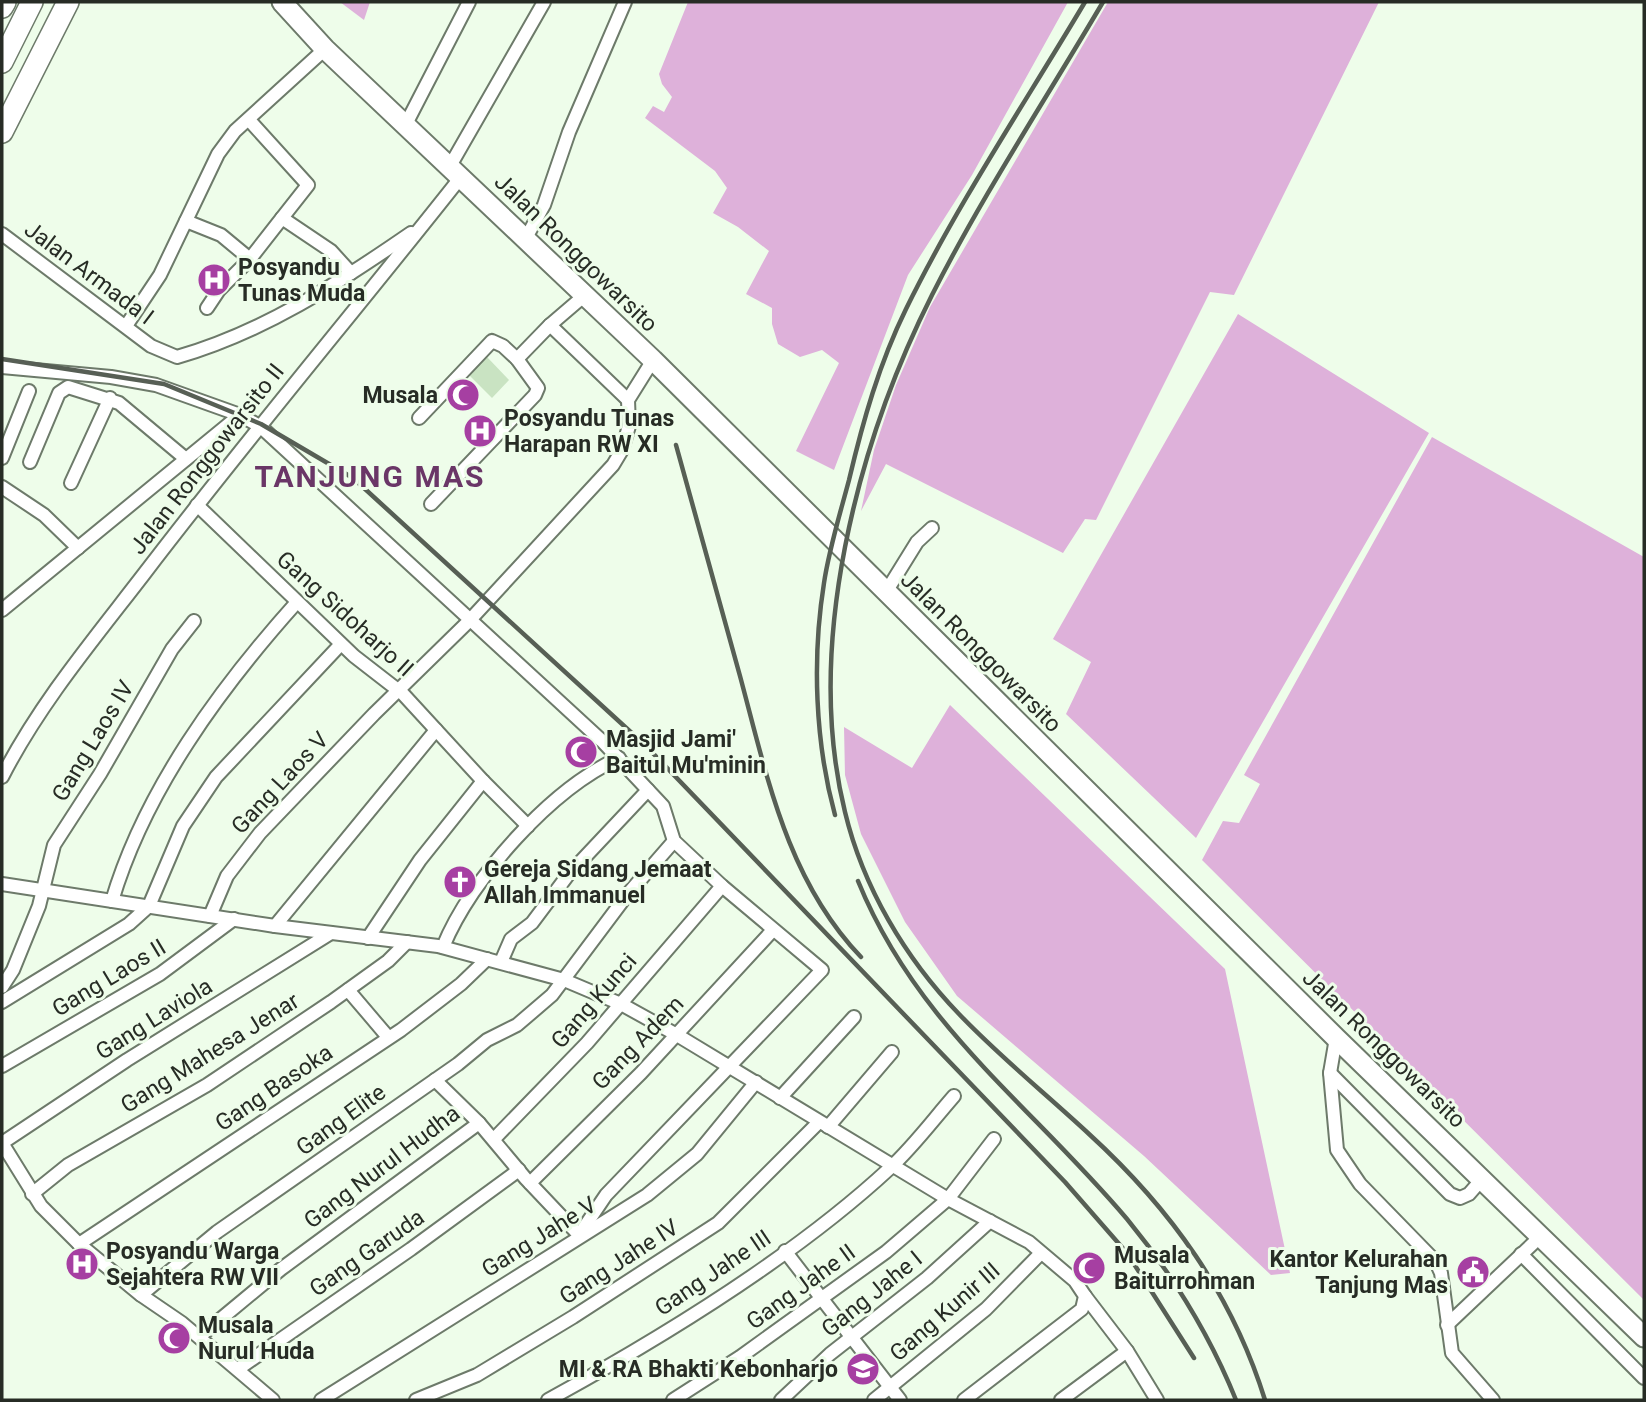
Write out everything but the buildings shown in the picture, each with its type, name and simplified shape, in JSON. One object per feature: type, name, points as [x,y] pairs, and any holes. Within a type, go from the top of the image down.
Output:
[{"type":"highway","points":[[2,7],[5,2]]},
{"type":"highway","points":[[2,62],[32,2]]},
{"type":"highway","points":[[2,103],[53,2]]},
{"type":"highway","points":[[2,132],[68,2]]},
{"type":"main road","name":"Jalan Ronggowarsito","points":[[282,2],[325,49],[653,360],[1336,1038],[1542,1235],[1644,1337]]},
{"type":"street","points":[[406,124],[469,2]]},
{"type":"street","name":"Jalan Ronggowarsito II","points":[[2,777],[34,720],[197,505],[423,225],[455,172],[544,2]]},
{"type":"street","points":[[526,238],[544,205],[569,132],[625,2]]},
{"type":"street","points":[[125,326],[160,275],[218,155],[235,131],[325,49]]},
{"type":"street","points":[[207,308],[219,290],[250,258],[308,185],[249,120]]},
{"type":"street","points":[[282,218],[331,251],[351,273],[423,225]]},
{"type":"street","points":[[186,220],[221,235],[250,258]]},
{"type":"street","name":"Jalan Armada I","points":[[2,234],[151,346],[177,357],[268,323],[351,273]]},
{"type":"street","points":[[517,359],[550,325],[585,295]]},
{"type":"street","points":[[550,325],[628,400],[653,360]]},
{"type":"street","points":[[419,418],[492,341],[503,345],[535,384],[537,392],[432,504]]},
{"type":"street","points":[[2,368],[111,377],[156,385],[240,415],[260,426],[619,758],[663,806],[674,841],[722,886],[822,970],[606,1195],[579,1235],[530,1183],[480,1123]]},
{"type":"street","points":[[30,462],[62,390],[74,388],[110,398],[135,414],[186,459]]},
{"type":"street","points":[[2,458],[29,391]]},
{"type":"street","points":[[71,483],[110,398]]},
{"type":"street","name":"Gang Laos V","points":[[210,916],[227,876],[260,833],[398,690],[469,621],[613,465],[629,426],[628,400]]},
{"type":"street","points":[[3,611],[240,415]]},
{"type":"street","points":[[2,488],[44,515],[78,548]]},
{"type":"street","name":"Gang Sidoharjo II","points":[[197,505],[341,644],[398,690],[528,826]]},
{"type":"street","points":[[886,592],[917,541],[932,528]]},
{"type":"street","points":[[112,901],[125,856],[154,800],[210,710],[254,651],[297,603]]},
{"type":"street","name":"Gang Laos IV","points":[[2,987],[20,955],[43,891],[54,845],[100,774],[172,649],[194,621]]},
{"type":"street","points":[[2,1002],[130,924],[149,906],[183,826],[216,777],[341,644]]},
{"type":"street","points":[[275,926],[436,730]]},
{"type":"street","points":[[443,947],[455,918],[528,826],[591,771],[619,758]]},
{"type":"street","points":[[369,938],[420,860],[483,780]]},
{"type":"street","points":[[500,962],[513,937],[532,923],[568,875],[648,790]]},
{"type":"street","name":"Gang Elite","points":[[141,1294],[217,1233],[435,1080],[487,1040],[517,1026],[564,980],[635,885],[674,841]]},
{"type":"street","points":[[2,884],[275,926],[443,947],[564,980],[621,1004],[756,1082],[948,1199],[1029,1242],[1075,1281],[1127,1352],[1157,1400]]},
{"type":"street","name":"Gang Kunci","points":[[494,1139],[621,1004],[722,886]]},
{"type":"street","name":"Gang Laos II","points":[[2,1066],[160,974],[234,919]]},
{"type":"street","name":"Gang Adem","points":[[530,1183],[677,1035],[773,930]]},
{"type":"street","name":"Gang Laviola","points":[[2,1143],[127,1060],[331,933]]},
{"type":"street","name":"Gang Mahesa Jenar","points":[[32,1194],[68,1165],[207,1085],[348,990],[407,942]]},
{"type":"street","name":"Gang Basoka","points":[[79,1244],[388,1037],[461,984],[487,959]]},
{"type":"street","points":[[348,990],[388,1037]]},
{"type":"street","points":[[780,1098],[854,1017]]},
{"type":"street","points":[[1336,1038],[1330,1073],[1333,1135],[1342,1162],[1436,1262],[1441,1273],[1452,1353],[1493,1400]]},
{"type":"street","name":"Gang Jahe IV","points":[[416,1400],[496,1363],[718,1223],[823,1124],[892,1052]]},
{"type":"street","points":[[1330,1073],[1450,1194],[1460,1198],[1469,1194],[1483,1178]]},
{"type":"street","name":"Gang Nurul Hudha","points":[[200,1337],[281,1269],[480,1123],[435,1080]]},
{"type":"street","name":"Gang Jahe V","points":[[321,1400],[457,1312],[556,1254],[579,1235],[631,1206],[697,1154],[756,1082]]},
{"type":"street","name":"Gang Jahe III","points":[[548,1400],[701,1307],[842,1211],[892,1166],[954,1096]]},
{"type":"street","name":"Gang Jahe II","points":[[673,1400],[740,1357],[886,1252],[948,1199],[994,1139]]},
{"type":"street","points":[[2,1143],[32,1194],[79,1244],[200,1337],[269,1399]]},
{"type":"street","name":"Gang Garuda","points":[[238,1369],[519,1170]]},
{"type":"street","name":"Gang Jahe I","points":[[781,1400],[851,1337],[927,1278],[990,1221]]},
{"type":"street","points":[[1447,1325],[1542,1235]]},
{"type":"street","points":[[785,1251],[900,1400]]},
{"type":"street","name":"Gang Kunir III","points":[[874,1400],[986,1310],[1041,1253]]},
{"type":"street","points":[[1521,1254],[1644,1378]]},
{"type":"street","points":[[964,1400],[1074,1317],[1085,1305],[1085,1296]]},
{"type":"street","points":[[1061,1400],[1127,1352]]},
{"type":"green space","points":[[487,357],[509,380],[492,398],[469,375]]},
{"type":"shaded area","points":[[340,2],[370,2],[364,20]]},
{"type":"shaded area","points":[[688,2],[1068,2],[972,175],[908,275],[834,470],[796,451],[839,363],[822,350],[800,357],[778,344],[772,324],[772,308],[746,294],[769,251],[738,227],[713,213],[727,188],[715,171],[645,118],[653,106],[664,112],[672,97],[662,84],[659,74]]},
{"type":"shaded area","points":[[1108,2],[1379,2],[1234,295],[1210,292],[1096,520],[1085,519],[1063,553],[886,464],[861,511],[874,450],[896,385],[930,307]]},
{"type":"shaded area","points":[[1238,314],[1429,433],[1196,838],[1066,714],[1091,662],[1053,639]]},
{"type":"shaded area","points":[[1432,437],[1644,557],[1644,1300],[1202,860],[1223,821],[1239,823],[1260,784],[1244,775]]},
{"type":"shaded area","points":[[950,705],[1225,969],[1290,1273],[1271,1275],[1144,1156],[957,996],[905,922],[861,834],[845,775],[844,727],[912,768]]},
{"type":"railway","points":[[835,815],[820,729],[817,670],[820,612],[832,544],[873,393],[896,330],[926,270],[1085,2]]},
{"type":"railway","points":[[1103,2],[993,183],[952,257],[905,353],[881,415],[861,480],[845,547],[835,615],[831,682],[834,748],[845,812],[853,840],[875,894],[904,945],[959,1014],[1119,1163],[1172,1223],[1195,1255],[1235,1324],[1265,1400]]},
{"type":"railway","points":[[2,359],[164,384],[261,424],[353,478],[646,746],[1065,1182],[1127,1253],[1194,1358]]},
{"type":"railway","points":[[676,445],[783,825],[797,861],[815,895],[836,927],[861,957]]},
{"type":"railway","points":[[858,881],[883,932],[911,979],[944,1022],[1090,1178],[1160,1261],[1202,1328],[1236,1400]]},
{"type":"place","name":"Posyandu Tunas Muda","points":[[214,280]]},
{"type":"place","name":"Musala","points":[[463,395]]},
{"type":"place","name":"Posyandu Tunas Harapan RW XI","points":[[480,431]]},
{"type":"place","name":"Masjid Jami' Baitul Mu'minin","points":[[581,752]]},
{"type":"place","name":"Gereja Sidang Jemaat Allah Immanuel","points":[[460,882]]},
{"type":"place","name":"Posyandu Warga Sejahtera RW VII","points":[[82,1264]]},
{"type":"place","name":"Musala Baiturrohman","points":[[1089,1268]]},
{"type":"place","name":"Kantor Kelurahan Tanjung Mas","points":[[1473,1272]]},
{"type":"place","name":"Musala Nurul Huda","points":[[174,1338]]},
{"type":"place","name":"MI & RA Bhakti Kebonharjo","points":[[863,1369]]},
{"type":"district","name":"TANJUNG MAS","points":[[370,476]]}]
